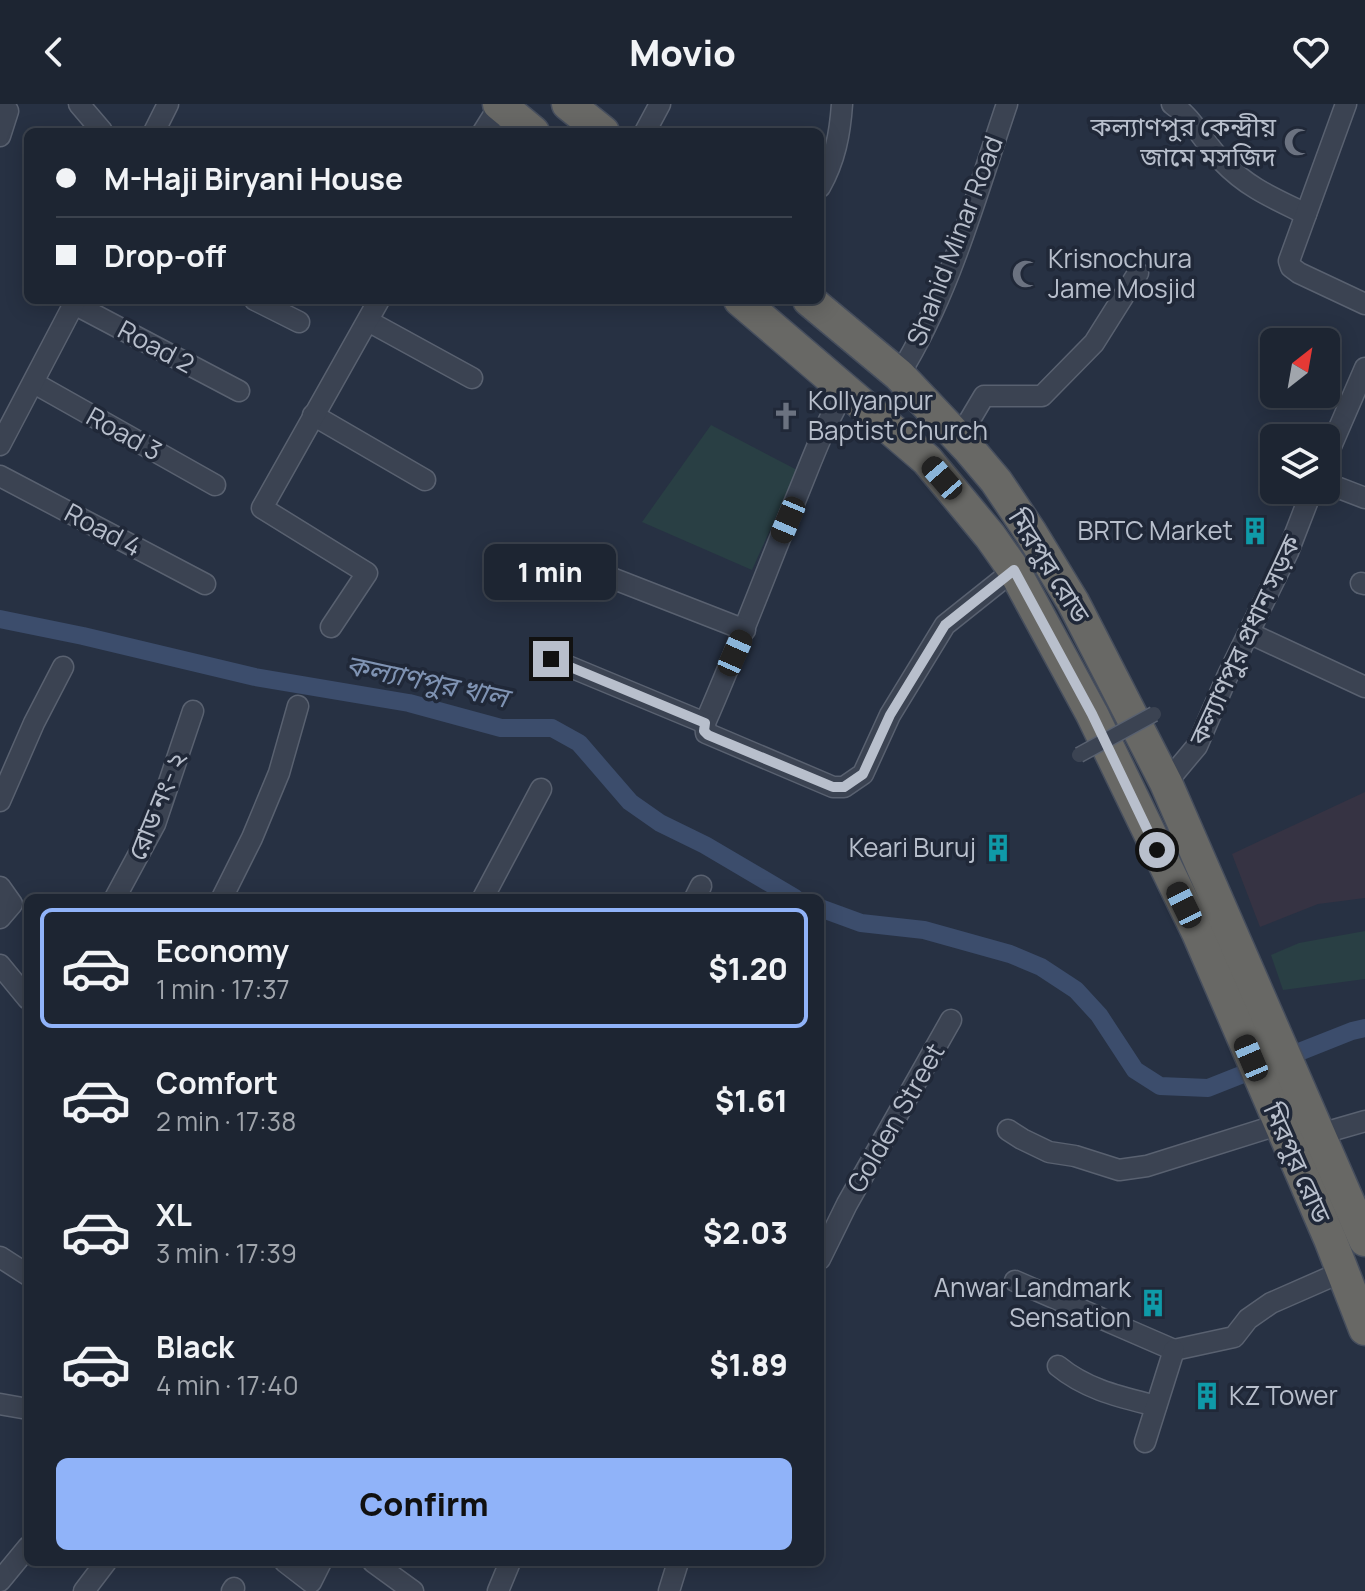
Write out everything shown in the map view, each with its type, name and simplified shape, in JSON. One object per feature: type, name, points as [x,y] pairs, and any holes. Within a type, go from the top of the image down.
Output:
[{"type":"highway","points":[[499,104],[528,128]]},
{"type":"highway","points":[[568,104],[598,128]]},
{"type":"highway","name":"মিরপুর রোড","points":[[745,304],[927,460],[1014,570],[1092,714],[1198,933],[1255,1028]]},
{"type":"highway","name":"মিরপুর রোড","points":[[814,304],[899,375],[959,438],[996,481],[1073,602],[1166,783],[1225,915],[1255,1028],[1365,1329]]},
{"type":"highway","name":"মিরপুর রোড","points":[[1284,1108],[1320,1134],[1365,1240]]},
{"type":"street","points":[[0,136],[8,111],[4,104]]},
{"type":"street","points":[[79,104],[99,128]]},
{"type":"street","points":[[156,128],[168,104]]},
{"type":"street","points":[[485,128],[499,104]]},
{"type":"street","points":[[647,128],[660,104]]},
{"type":"street","points":[[824,180],[838,144],[842,104]]},
{"type":"street","name":"Shahid Minar Road","points":[[899,375],[914,351],[946,278],[1007,104]]},
{"type":"street","points":[[1172,104],[1187,114],[1219,159],[1249,186],[1306,214]]},
{"type":"street","points":[[1346,104],[1289,261],[1291,267],[1365,304]]},
{"type":"street","points":[[959,438],[984,396],[1042,396],[1094,343],[1138,273]]},
{"type":"street","points":[[0,445],[74,304]]},
{"type":"street","name":"Road 2","points":[[79,304],[239,391]]},
{"type":"street","points":[[263,304],[299,322]]},
{"type":"street","points":[[331,627],[367,573],[262,508],[377,304]]},
{"type":"street","points":[[368,321],[472,378]]},
{"type":"street","points":[[1340,426],[1365,368]]},
{"type":"street","name":"Road 3","points":[[34,383],[215,485]]},
{"type":"street","points":[[846,390],[832,412],[704,731],[833,787],[854,783],[863,774],[890,715],[945,625],[1014,570]]},
{"type":"street","points":[[313,415],[425,480]]},
{"type":"street","name":"Road 4","points":[[0,476],[205,584]]},
{"type":"street","points":[[1340,488],[1365,498]]},
{"type":"street","name":"কল্যাণপুর প্রধান সড়ক","points":[[1166,783],[1197,746],[1288,552],[1307,504]]},
{"type":"street","points":[[586,568],[745,630]]},
{"type":"street","points":[[1249,633],[1365,687]]},
{"type":"street","points":[[551,659],[705,723]]},
{"type":"street","points":[[0,801],[34,723],[63,667]]},
{"type":"street","points":[[224,894],[279,773],[298,706]]},
{"type":"street","name":"রোড নং- ২","points":[[117,894],[155,824],[193,711]]},
{"type":"street","points":[[1079,755],[1154,714]]},
{"type":"street","points":[[485,894],[541,789]]},
{"type":"street","points":[[0,887],[12,904],[0,918]]},
{"type":"street","points":[[0,965],[24,994]]},
{"type":"street","name":"Golden Street","points":[[824,1251],[847,1204],[951,1020]]},
{"type":"street","points":[[1008,1130],[1049,1152],[1075,1156],[1119,1170],[1147,1166],[1284,1108]]},
{"type":"street","points":[[1320,1134],[1365,1121]]},
{"type":"street","points":[[0,1257],[24,1272]]},
{"type":"street","points":[[1015,1281],[1174,1350],[1234,1337],[1248,1319],[1271,1303],[1344,1271]]},
{"type":"street","points":[[1145,1442],[1174,1350]]},
{"type":"street","points":[[1058,1366],[1071,1377],[1100,1392],[1156,1406]]},
{"type":"street","points":[[0,1404],[24,1408]]},
{"type":"street","points":[[0,1581],[24,1552]]},
{"type":"street","points":[[84,1591],[103,1566]]},
{"type":"street","points":[[290,1566],[311,1582],[319,1566]]},
{"type":"street","points":[[379,1566],[413,1591]]},
{"type":"street","points":[[498,1591],[508,1566]]},
{"type":"street","points":[[669,1591],[677,1566]]},
{"type":"shaded area","points":[[1365,792],[1365,898],[1318,904],[1260,927],[1232,854]]},
{"type":"green space","points":[[711,425],[797,470],[752,570],[642,522]]},
{"type":"green space","points":[[1365,931],[1365,979],[1283,990],[1271,955],[1299,943]]},
{"type":"waterway","name":"কল্যাণপুর খাল","points":[[0,619],[255,677],[409,703],[501,728],[552,728],[579,743],[630,802],[660,823],[705,845],[788,894]]},
{"type":"waterway","name":"কল্যাণপুর খাল","points":[[824,909],[861,923],[924,930],[1010,954],[1041,967],[1076,990],[1099,1015],[1135,1070],[1160,1086],[1208,1088],[1365,1028]]},
{"type":"place","name":"কল্যাণপুর কেন্দ্রীয় জামে মসজিদ","points":[[1298,142]]},
{"type":"place","name":"Krisnochura Jame Mosjid","points":[[1026,274]]},
{"type":"place","name":"Kollyanpur Baptist Church","points":[[786,416]]},
{"type":"place","name":"BRTC Market","points":[[1255,531]]},
{"type":"place","name":"Keari Buruj","points":[[998,848]]},
{"type":"place","name":"Anwar Landmark Sensation","points":[[1153,1303]]},
{"type":"place","name":"KZ Tower","points":[[1207,1396]]},
{"type":"route","points":[[551,659],[705,723],[704,731],[708,735],[833,787],[844,787],[863,774],[890,715],[945,625],[1014,570],[1092,714],[1157,850]]}]
